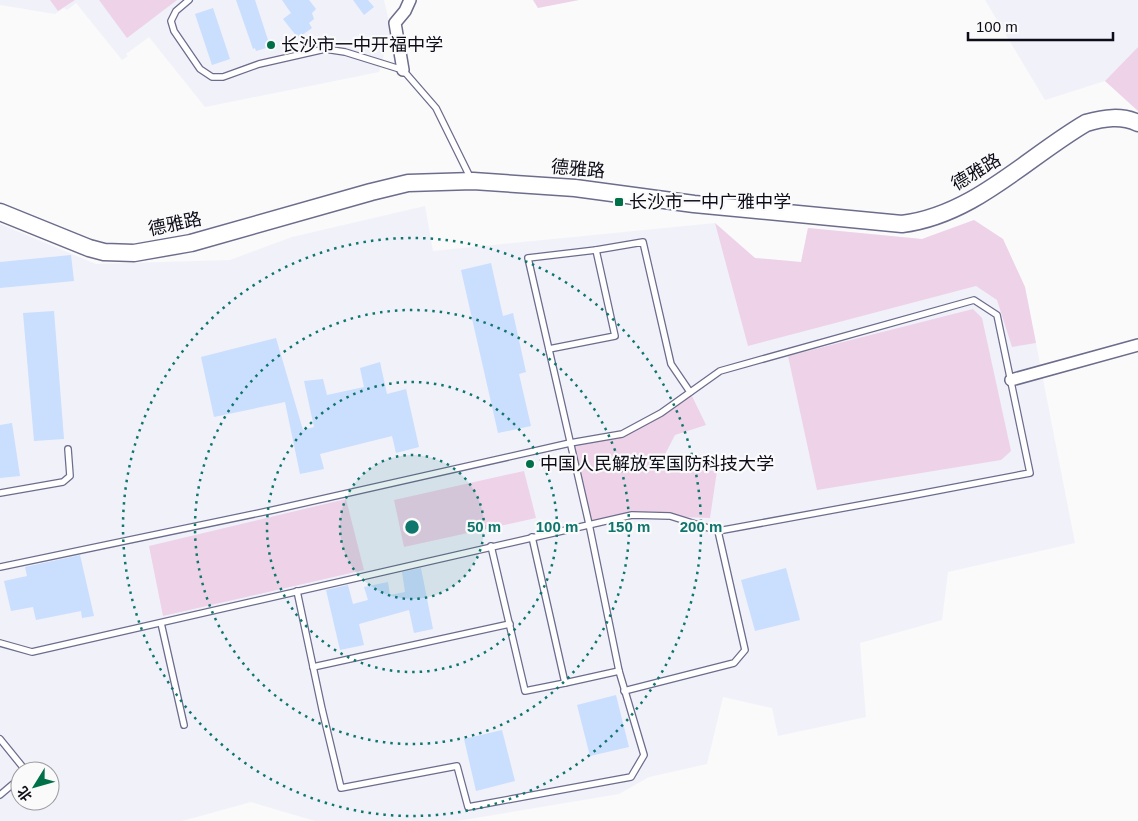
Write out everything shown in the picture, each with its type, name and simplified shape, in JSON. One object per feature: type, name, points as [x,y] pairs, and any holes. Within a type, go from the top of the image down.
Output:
[{"type":"street","points":[[403,70],[395,23],[405,11],[410,0]]},
{"type":"street","name":"德雅路","points":[[0,212],[89,248],[104,252],[134,253],[191,243],[408,183],[575,188],[694,204],[902,224],[924,220],[974,200],[1086,123],[1103,118],[1117,117],[1136,123]]},
{"type":"street","name":"德雅路","points":[[0,218],[83,252],[103,257],[137,258],[194,248],[407,189],[473,185]]},
{"type":"street","points":[[1011,380],[1138,345]]},
{"type":"lane","points":[[189,0],[176,11],[171,21],[174,31],[200,69],[212,77],[223,78],[259,64],[325,49],[345,52],[403,70],[436,108],[473,185]]},
{"type":"lane","points":[[297,591],[341,788],[457,766],[468,807],[631,777],[644,755],[619,671],[589,524],[528,258],[643,242],[671,364],[690,392]]},
{"type":"lane","points":[[549,349],[615,336],[596,250]]},
{"type":"lane","points":[[0,567],[273,510],[570,443],[622,434],[661,413],[720,371],[974,300],[997,315],[1030,473],[718,531],[670,516],[632,515],[32,652],[0,642]]},
{"type":"lane","points":[[0,493],[63,482],[70,476],[68,450]]},
{"type":"lane","points":[[624,691],[734,663],[745,650],[718,531]]},
{"type":"lane","points":[[532,537],[565,683]]},
{"type":"lane","points":[[491,546],[525,691],[619,671]]},
{"type":"lane","points":[[160,622],[184,725]]},
{"type":"lane","points":[[313,668],[510,624]]},
{"type":"lane","points":[[0,739],[18,761]]},
{"type":"lane","points":[[0,795],[10,786]]},
{"type":"shaded area","name":"长沙市一中开福中学","points":[[0,0],[384,0],[391,30],[379,72],[205,107],[149,37],[126,54],[128,56],[122,60],[76,3],[67,10],[64,8],[55,14],[0,5]]},
{"type":"shaded area","points":[[50,0],[75,0],[58,11]]},
{"type":"shaded area","points":[[99,0],[177,0],[127,38]]},
{"type":"shaded area","points":[[533,0],[579,0],[538,8]]},
{"type":"shaded area","points":[[985,0],[1138,0],[1138,47],[1105,81],[1045,100]]},
{"type":"shaded area","points":[[1138,47],[1138,111],[1105,81]]},
{"type":"shaded area","name":"中国人民解放军国防科技大学","points":[[425,206],[433,251],[715,223],[755,258],[801,262],[808,228],[922,239],[974,220],[1003,239],[1025,287],[1075,543],[948,572],[942,620],[860,643],[866,717],[778,736],[772,708],[723,697],[707,764],[649,777],[619,794],[457,821],[315,821],[251,802],[182,821],[0,821],[0,224],[96,264],[230,260],[292,237]]},
{"type":"shaded area","points":[[974,220],[1003,239],[1025,287],[1036,343],[1012,347],[997,300],[976,286],[748,346],[715,223],[755,258],[801,262],[808,228],[922,239]]},
{"type":"shaded area","points":[[973,309],[982,318],[1011,451],[1001,460],[817,490],[788,356]]},
{"type":"shaded area","points":[[690,392],[706,425],[675,435],[663,458],[676,468],[717,471],[710,518],[632,515],[589,524],[570,443],[622,434]]},
{"type":"shaded area","points":[[524,471],[536,518],[404,547],[394,500]]},
{"type":"shaded area","points":[[346,499],[364,570],[163,616],[149,546]]},
{"type":"building","points":[[236,0],[255,0],[269,43],[265,44],[266,48],[256,51],[255,48],[253,49]]},
{"type":"building","points":[[282,0],[309,0],[316,9],[312,13],[314,19],[309,23],[312,28],[298,38],[283,19],[291,13]]},
{"type":"building","points":[[353,0],[368,0],[374,7],[364,15]]},
{"type":"building","points":[[213,8],[230,59],[212,65],[195,14]]},
{"type":"building","points":[[71,255],[74,281],[0,288],[0,262]]},
{"type":"building","points":[[491,263],[503,316],[513,313],[526,372],[519,374],[531,426],[498,433],[461,270]]},
{"type":"building","points":[[54,311],[64,439],[34,441],[23,313]]},
{"type":"building","points":[[276,338],[303,430],[314,427],[304,381],[323,379],[327,395],[364,387],[360,368],[380,362],[387,394],[406,389],[419,447],[396,453],[392,436],[320,454],[324,469],[300,474],[285,402],[214,417],[201,357]]},
{"type":"building","points":[[12,423],[20,476],[0,478],[0,425]]},
{"type":"building","points":[[80,555],[94,616],[82,618],[81,611],[36,620],[33,607],[11,611],[4,581],[27,576],[25,567]]},
{"type":"building","points":[[421,568],[433,629],[414,633],[409,610],[359,624],[364,645],[340,650],[326,590],[348,585],[353,604],[368,600],[364,587],[388,582],[390,595],[405,592],[402,572]]},
{"type":"building","points":[[786,568],[800,620],[755,631],[741,580]]},
{"type":"building","points":[[616,695],[629,747],[590,756],[577,705]]},
{"type":"building","points":[[502,730],[515,781],[476,791],[464,739]]},
{"type":"place","name":"长沙市一中开福中学","points":[[271,45]]},
{"type":"place","name":"长沙市一中广雅中学","points":[[619,202]]},
{"type":"place","name":"中国人民解放军国防科技大学","points":[[530,464]]}]
